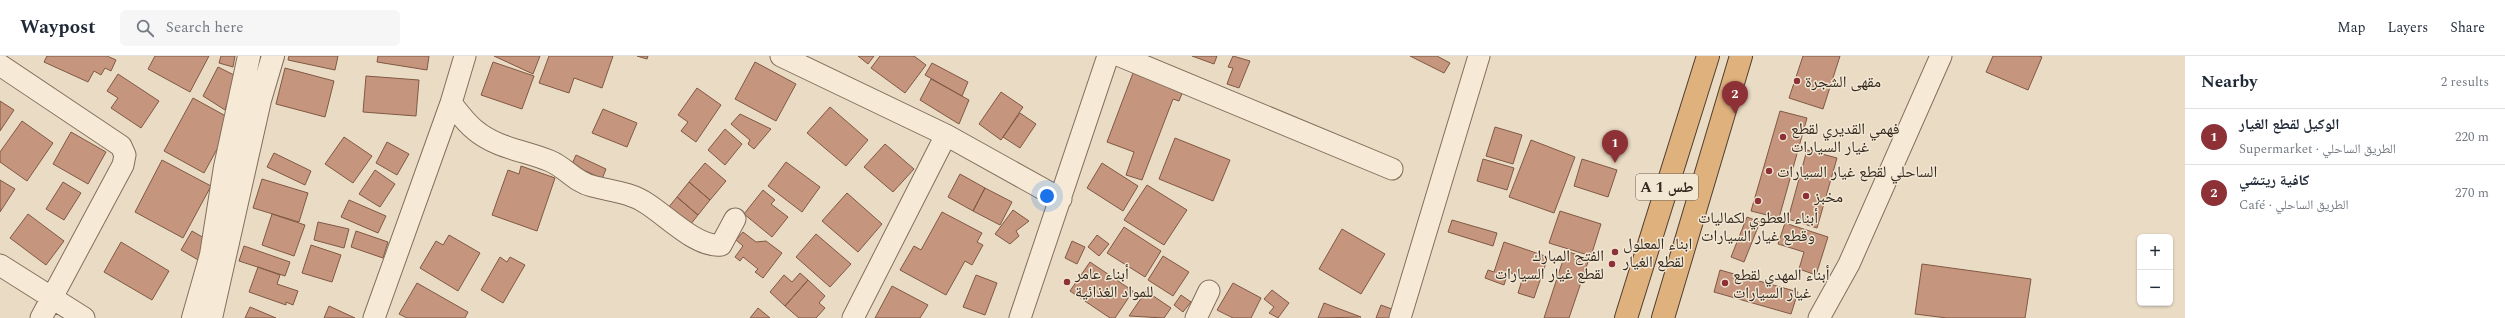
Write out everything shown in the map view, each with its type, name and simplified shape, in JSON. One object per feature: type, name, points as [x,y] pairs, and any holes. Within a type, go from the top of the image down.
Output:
[{"type":"highway","name":"A 1 طس","points":[[1626,318],[1708,56]]},
{"type":"highway","name":"A 1 طس","points":[[1663,318],[1741,56]]},
{"type":"street","points":[[193,318],[211,255],[226,167],[250,56]]},
{"type":"street","points":[[211,318],[260,100],[273,56]]},
{"type":"street","points":[[374,318],[451,103],[464,56]]},
{"type":"street","points":[[781,56],[946,135],[1061,199]]},
{"type":"street","points":[[1020,318],[1108,56]]},
{"type":"street","points":[[1120,56],[1392,169]]},
{"type":"street","points":[[1400,318],[1479,56]]},
{"type":"street","points":[[1819,318],[1849,264],[1941,56]]},
{"type":"street","points":[[0,65],[121,146],[125,155],[123,166],[53,299],[41,318]]},
{"type":"street","points":[[451,103],[474,130],[498,144],[552,162],[578,180],[590,186],[621,192],[645,202],[706,244],[711,246],[721,245],[736,219]]},
{"type":"street","points":[[853,318],[946,135]]},
{"type":"street","points":[[0,265],[84,318]]},
{"type":"street","points":[[1196,318],[1209,291]]},
{"type":"building","points":[[47,56],[107,56],[116,60],[111,71],[105,68],[101,75],[94,71],[88,82],[44,62]]},
{"type":"building","points":[[155,56],[209,56],[190,92],[148,69]]},
{"type":"building","points":[[221,56],[235,56],[233,67],[219,63]]},
{"type":"building","points":[[289,56],[338,56],[335,70],[288,60]]},
{"type":"building","points":[[378,56],[429,56],[427,70],[377,62]]},
{"type":"building","points":[[494,56],[540,56],[533,74]]},
{"type":"building","points":[[549,56],[613,56],[602,88],[574,78],[569,93],[539,83]]},
{"type":"building","points":[[637,56],[648,56],[647,59]]},
{"type":"building","points":[[858,56],[874,56],[868,64]]},
{"type":"building","points":[[880,56],[914,56],[926,65],[905,93],[871,68]]},
{"type":"building","points":[[1192,56],[1217,56],[1214,64]]},
{"type":"building","points":[[1233,56],[1250,61],[1239,88],[1227,84],[1233,68],[1228,67]]},
{"type":"building","points":[[1410,56],[1437,56],[1450,63],[1444,73]]},
{"type":"building","points":[[1803,56],[1840,56],[1823,109],[1789,98]]},
{"type":"building","points":[[1993,56],[2042,57],[2028,90],[1986,72]]},
{"type":"building","points":[[493,62],[534,76],[522,109],[481,95]]},
{"type":"building","points":[[755,62],[796,84],[776,121],[735,99]]},
{"type":"building","points":[[932,63],[968,82],[962,96],[925,75]]},
{"type":"building","points":[[218,67],[236,76],[225,110],[203,96]]},
{"type":"building","points":[[285,68],[334,81],[325,117],[276,104]]},
{"type":"building","points":[[1133,73],[1183,91],[1179,101],[1173,99],[1142,180],[1126,175],[1134,152],[1107,142]]},
{"type":"building","points":[[118,74],[159,101],[141,128],[111,108],[118,98],[107,91]]},
{"type":"building","points":[[366,76],[419,80],[416,116],[363,112]]},
{"type":"building","points":[[931,79],[969,100],[959,124],[920,100]]},
{"type":"building","points":[[697,88],[721,105],[696,142],[681,131],[688,122],[678,115]]},
{"type":"building","points":[[1001,92],[1023,107],[1001,140],[979,124]]},
{"type":"building","points":[[193,98],[233,120],[204,173],[164,151]]},
{"type":"building","points":[[0,101],[14,110],[0,131]]},
{"type":"building","points":[[830,107],[868,140],[846,166],[807,133]]},
{"type":"building","points":[[603,109],[637,123],[627,147],[592,133]]},
{"type":"building","points":[[1780,111],[1807,118],[1779,218],[1751,211]]},
{"type":"building","points":[[1020,113],[1036,124],[1020,148],[1003,137]]},
{"type":"building","points":[[740,114],[771,129],[754,149],[748,144],[750,140],[731,124]]},
{"type":"building","points":[[22,121],[53,143],[27,181],[0,162],[0,152]]},
{"type":"building","points":[[1495,127],[1522,135],[1513,164],[1486,156]]},
{"type":"building","points":[[725,129],[742,144],[725,165],[708,150]]},
{"type":"building","points":[[71,132],[106,152],[88,184],[53,164]]},
{"type":"building","points":[[344,137],[372,156],[353,183],[325,164]]},
{"type":"building","points":[[1175,138],[1230,160],[1213,201],[1159,179]]},
{"type":"building","points":[[1531,140],[1575,157],[1554,213],[1509,197]]},
{"type":"building","points":[[387,142],[409,154],[397,175],[376,163]]},
{"type":"building","points":[[885,144],[914,169],[893,192],[864,167]]},
{"type":"building","points":[[1807,150],[1837,158],[1817,228],[1788,219]]},
{"type":"building","points":[[274,153],[311,171],[305,185],[267,167]]},
{"type":"building","points":[[576,155],[606,169],[602,179],[586,171],[583,177],[572,164]]},
{"type":"building","points":[[1483,159],[1514,168],[1507,190],[1477,181]]},
{"type":"building","points":[[1582,159],[1617,170],[1608,197],[1574,186]]},
{"type":"building","points":[[162,160],[211,186],[183,238],[135,212]]},
{"type":"building","points":[[786,162],[820,187],[802,212],[768,186]]},
{"type":"building","points":[[705,163],[726,181],[710,200],[689,182]]},
{"type":"building","points":[[1102,163],[1138,186],[1123,211],[1087,188]]},
{"type":"building","points":[[521,166],[555,178],[537,231],[492,215],[508,170],[519,174]]},
{"type":"building","points":[[375,170],[395,184],[380,207],[359,194]]},
{"type":"building","points":[[960,174],[985,188],[973,211],[948,197]]},
{"type":"building","points":[[262,179],[308,193],[299,222],[253,208]]},
{"type":"building","points":[[0,180],[15,189],[0,212]]},
{"type":"building","points":[[63,182],[81,193],[64,220],[46,209]]},
{"type":"building","points":[[689,182],[710,200],[698,215],[677,197]]},
{"type":"building","points":[[1147,185],[1187,210],[1164,245],[1124,220]]},
{"type":"building","points":[[985,188],[1012,202],[1000,225],[973,211]]},
{"type":"building","points":[[763,190],[775,200],[771,204],[788,217],[772,237],[744,214]]},
{"type":"building","points":[[847,193],[882,224],[858,252],[822,221]]},
{"type":"building","points":[[677,197],[698,215],[690,225],[668,208]]},
{"type":"building","points":[[349,200],[386,216],[378,233],[341,217]]},
{"type":"building","points":[[1013,210],[1029,221],[1016,231],[1019,236],[1010,244],[995,234]]},
{"type":"building","points":[[1560,211],[1601,224],[1591,256],[1549,243]]},
{"type":"building","points":[[942,212],[982,233],[977,242],[983,245],[972,265],[965,261],[946,295],[900,270],[914,246],[921,250]]},
{"type":"building","points":[[28,214],[64,241],[46,265],[10,238]]},
{"type":"building","points":[[272,214],[305,225],[294,256],[262,245]]},
{"type":"building","points":[[1747,217],[1760,222],[1744,262],[1731,257]]},
{"type":"building","points":[[1452,220],[1497,233],[1493,246],[1448,232]]},
{"type":"building","points":[[318,222],[349,229],[344,248],[314,240]]},
{"type":"building","points":[[1785,223],[1828,237],[1816,275],[1799,269],[1804,252],[1778,244]]},
{"type":"building","points":[[1124,227],[1161,251],[1145,277],[1107,253]]},
{"type":"building","points":[[1342,229],[1385,254],[1361,294],[1319,269]]},
{"type":"building","points":[[192,231],[211,242],[200,261],[181,250]]},
{"type":"building","points":[[356,231],[388,242],[383,258],[351,247]]},
{"type":"building","points":[[743,232],[756,242],[766,241],[782,253],[763,278],[755,272],[758,269],[743,257],[740,261],[735,257],[743,246],[736,240]]},
{"type":"building","points":[[816,234],[851,264],[830,287],[796,257]]},
{"type":"building","points":[[449,235],[480,253],[458,291],[420,268],[436,241],[443,245]]},
{"type":"building","points":[[1097,235],[1109,244],[1099,256],[1088,247]]},
{"type":"building","points":[[1072,241],[1085,247],[1077,264],[1065,258]]},
{"type":"building","points":[[121,242],[169,271],[152,300],[104,272]]},
{"type":"building","points":[[1504,242],[1548,257],[1534,298],[1518,293],[1523,277],[1508,272],[1504,285],[1485,278],[1488,270],[1494,272]]},
{"type":"building","points":[[311,245],[341,255],[332,282],[302,273]]},
{"type":"building","points":[[244,246],[290,262],[285,276],[239,261]]},
{"type":"building","points":[[1566,251],[1589,259],[1569,318],[1544,318]]},
{"type":"building","points":[[1163,256],[1189,272],[1173,296],[1148,280]]},
{"type":"building","points":[[500,257],[507,262],[510,257],[525,265],[503,303],[481,290]]},
{"type":"building","points":[[1090,262],[1133,291],[1115,318],[1110,318],[1070,291]]},
{"type":"building","points":[[1922,264],[2031,279],[2025,318],[1947,318],[1915,314]]},
{"type":"building","points":[[258,267],[280,275],[277,284],[298,291],[293,305],[286,302],[286,305],[249,292]]},
{"type":"building","points":[[1720,270],[1798,292],[1791,314],[1714,292]]},
{"type":"building","points":[[800,273],[808,280],[785,306],[770,292],[784,275],[792,282]]},
{"type":"building","points":[[976,275],[997,283],[985,315],[963,307]]},
{"type":"building","points":[[808,280],[825,296],[819,303],[825,308],[816,318],[799,318],[785,306]]},
{"type":"building","points":[[417,283],[468,312],[465,318],[407,318],[399,314]]},
{"type":"building","points":[[1233,283],[1261,298],[1251,318],[1233,318],[1217,310]]},
{"type":"building","points":[[892,286],[928,305],[920,318],[875,318]]},
{"type":"building","points":[[1272,290],[1289,303],[1278,318],[1269,313],[1274,307],[1264,299]]},
{"type":"building","points":[[1146,291],[1171,308],[1164,318],[1129,316]]},
{"type":"building","points":[[1181,295],[1191,302],[1183,312],[1174,305]]},
{"type":"building","points":[[1324,303],[1361,317],[1318,318]]},
{"type":"building","points":[[1381,305],[1397,311],[1395,318],[1376,318]]},
{"type":"building","points":[[329,306],[355,318],[324,318]]},
{"type":"building","points":[[250,307],[276,318],[245,318]]},
{"type":"building","points":[[758,308],[770,318],[750,318]]},
{"type":"place","name":"مقهى الشجرة","points":[[1797,81]]},
{"type":"place","name":"كافية ريتشي","points":[[1735,114]]},
{"type":"place","name":"فهمي القديري لقطع غيار السيارات","points":[[1783,137]]},
{"type":"place","name":"الوكيل لقطع الغيار","points":[[1615,163]]},
{"type":"place","name":"الساحلي لقطع غيار السيارات","points":[[1769,171]]},
{"type":"place","name":"مخبز","points":[[1806,196]]},
{"type":"place","name":"أبناء العطوي لكماليات وقطع غيار السيارات","points":[[1758,201]]},
{"type":"place","name":"ابناء المعلول لقطع الغيار","points":[[1615,252]]},
{"type":"place","name":"الفتح المبارك لقطع غيار السيارات","points":[[1612,264]]},
{"type":"place","name":"أبناء عامر للمواد الغذائية","points":[[1067,282]]},
{"type":"place","name":"أبناء المهدي لقطع غيار السيارات","points":[[1725,283]]}]
